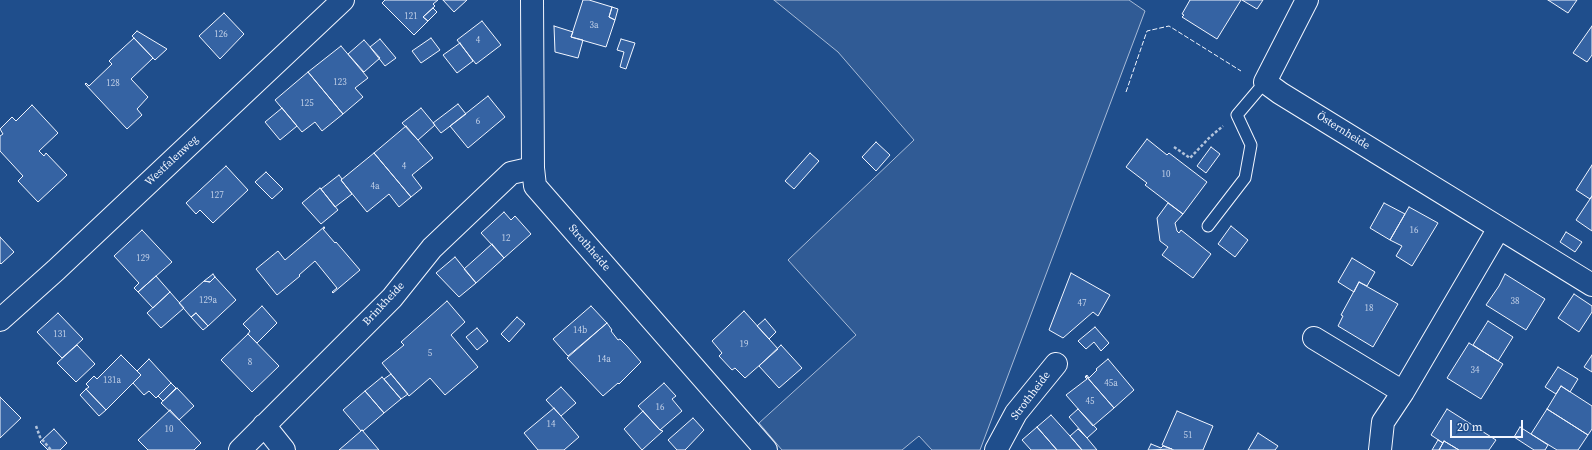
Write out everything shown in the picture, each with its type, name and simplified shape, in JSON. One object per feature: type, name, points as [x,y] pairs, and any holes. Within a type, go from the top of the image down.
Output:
[{"type":"street","name":"Westfalenweg","points":[[0,320],[56,270],[343,0]]},
{"type":"street","name":"Strothheide","points":[[532,0],[533,168],[535,186],[766,450]]},
{"type":"street","points":[[1265,82],[1307,0]]},
{"type":"street","name":"Östernheide","points":[[1265,82],[1280,93],[1592,285]]},
{"type":"street","name":"Brinkheide","points":[[240,450],[392,298],[432,248],[511,173],[533,168]]},
{"type":"street","points":[[1380,450],[1383,422],[1403,392],[1499,228]]},
{"type":"street","points":[[1314,338],[1403,392]]},
{"type":"street","name":"Strothheide","points":[[996,450],[1016,413],[1056,364]]},
{"type":"street","points":[[264,425],[284,450]]},
{"type":"lane","points":[[1208,226],[1245,178],[1251,145],[1238,114],[1265,82]]},
{"type":"path","points":[[1174,147],[1190,158],[1210,137],[1238,114]]},
{"type":"path","points":[[36,426],[40,437],[51,450]]},
{"type":"shaded area","points":[[774,0],[1129,0],[1145,11],[980,450],[932,450],[919,436],[902,450],[782,450],[759,423],[856,335],[788,260],[914,140],[838,52]]},
{"type":"building","points":[[385,0],[438,0],[433,4],[435,6],[423,17],[428,21],[414,35],[382,3]]},
{"type":"building","points":[[443,0],[467,0],[454,12]]},
{"type":"building","points":[[583,0],[589,0],[612,7],[609,17],[615,20],[606,47],[571,37]]},
{"type":"building","points":[[1190,0],[1241,0],[1217,39],[1182,17],[1184,15],[1182,14]]},
{"type":"building","points":[[1242,0],[1263,0],[1257,9]]},
{"type":"building","points":[[1548,0],[1577,0],[1568,13]]},
{"type":"building","points":[[612,7],[618,9],[615,20],[609,17]]},
{"type":"building","points":[[433,8],[437,12],[428,21],[423,17]]},
{"type":"building","points":[[224,13],[244,34],[220,59],[199,36]]},
{"type":"building","points":[[482,21],[501,45],[476,64],[457,40]]},
{"type":"building","points":[[554,26],[573,32],[571,37],[583,40],[578,58],[555,52]]},
{"type":"building","points":[[1592,26],[1592,55],[1587,62],[1573,53]]},
{"type":"building","points":[[137,31],[167,49],[155,60],[132,36]]},
{"type":"building","points":[[134,38],[153,58],[131,79],[148,97],[137,109],[142,115],[127,129],[85,84],[86,83],[89,86],[112,64],[109,61]]},
{"type":"building","points":[[431,38],[440,50],[421,63],[412,51]]},
{"type":"building","points":[[380,39],[396,58],[385,66],[370,47]]},
{"type":"building","points":[[621,39],[635,43],[626,69],[620,67],[624,52],[617,50]]},
{"type":"building","points":[[364,40],[380,58],[364,72],[348,54]]},
{"type":"building","points":[[460,43],[473,61],[457,73],[443,55]]},
{"type":"building","points":[[341,46],[368,78],[355,88],[363,97],[343,114],[308,72]]},
{"type":"building","points":[[308,72],[343,114],[322,131],[315,122],[302,132],[275,100]]},
{"type":"building","points":[[488,96],[505,117],[468,148],[450,126]]},
{"type":"building","points":[[458,104],[466,114],[441,133],[433,123]]},
{"type":"building","points":[[32,105],[58,133],[39,151],[44,156],[46,153],[67,175],[38,202],[18,181],[23,176],[0,151],[0,136],[3,134],[0,129],[12,117],[16,121]]},
{"type":"building","points":[[282,108],[297,126],[280,140],[265,122]]},
{"type":"building","points":[[421,108],[435,125],[418,140],[402,123]]},
{"type":"building","points":[[406,126],[433,158],[412,175],[422,188],[411,197],[374,153]]},
{"type":"building","points":[[1147,139],[1167,155],[1169,153],[1207,182],[1183,214],[1145,185],[1147,183],[1126,167]]},
{"type":"building","points":[[876,142],[890,155],[876,171],[862,157]]},
{"type":"building","points":[[1211,147],[1220,154],[1206,173],[1197,166]]},
{"type":"building","points":[[374,153],[411,197],[399,207],[389,194],[367,212],[341,180]]},
{"type":"building","points":[[810,153],[819,161],[794,189],[785,181]]},
{"type":"building","points":[[1592,165],[1592,196],[1590,199],[1576,190]]},
{"type":"building","points":[[226,166],[248,190],[213,223],[200,210],[196,214],[186,203]]},
{"type":"building","points":[[266,172],[283,189],[272,199],[255,182]]},
{"type":"building","points":[[339,175],[352,194],[335,207],[321,189]]},
{"type":"building","points":[[320,188],[338,210],[321,224],[302,203]]},
{"type":"building","points":[[1592,196],[1592,231],[1576,220]]},
{"type":"building","points":[[1168,203],[1183,214],[1175,223],[1177,231],[1179,233],[1181,230],[1211,254],[1193,278],[1162,255],[1168,247],[1160,241],[1157,218]]},
{"type":"building","points":[[1384,203],[1405,214],[1390,240],[1370,228]]},
{"type":"building","points":[[1409,207],[1438,223],[1412,266],[1396,256],[1402,246],[1390,240]]},
{"type":"building","points":[[504,212],[511,220],[515,216],[531,234],[504,258],[481,233]]},
{"type":"building","points":[[1231,226],[1248,240],[1235,257],[1218,244]]},
{"type":"building","points":[[324,227],[325,228],[323,229],[360,270],[333,293],[332,292],[337,288],[315,261],[277,295],[256,269],[278,251],[285,260]]},
{"type":"building","points":[[142,230],[172,262],[138,292],[134,288],[139,283],[114,256]]},
{"type":"building","points":[[1566,232],[1582,242],[1575,252],[1560,242]]},
{"type":"building","points":[[0,237],[14,252],[1,264],[0,263]]},
{"type":"building","points":[[492,244],[504,258],[476,283],[464,269]]},
{"type":"building","points":[[455,257],[476,283],[459,297],[436,273]]},
{"type":"building","points":[[1352,258],[1375,272],[1367,286],[1359,282],[1354,292],[1338,282]]},
{"type":"building","points":[[1071,273],[1110,295],[1098,316],[1093,312],[1063,338],[1049,330]]},
{"type":"building","points":[[213,274],[215,277],[210,282],[204,281]]},
{"type":"building","points":[[1505,274],[1545,299],[1526,330],[1486,305]]},
{"type":"building","points":[[156,276],[170,292],[153,308],[138,292]]},
{"type":"building","points":[[215,277],[236,300],[208,326],[196,313],[191,317],[179,303],[204,281],[210,282]]},
{"type":"building","points":[[1359,282],[1398,304],[1373,347],[1338,326],[1343,316],[1341,315]]},
{"type":"building","points":[[170,292],[184,308],[161,328],[147,313]]},
{"type":"building","points":[[1574,294],[1592,306],[1592,312],[1579,332],[1558,318]]},
{"type":"building","points":[[447,301],[465,322],[451,335],[478,367],[445,395],[430,378],[409,396],[382,363],[404,345],[401,342]]},
{"type":"building","points":[[262,306],[277,323],[257,343],[248,334],[250,331],[243,324]]},
{"type":"building","points":[[591,306],[607,323],[568,356],[553,339]]},
{"type":"building","points":[[744,311],[778,349],[745,378],[735,368],[732,370],[719,356],[722,353],[712,341]]},
{"type":"building","points":[[58,313],[83,339],[62,358],[37,332]]},
{"type":"building","points":[[196,313],[208,326],[203,330],[191,317]]},
{"type":"building","points":[[517,317],[525,324],[509,342],[501,334]]},
{"type":"building","points":[[765,319],[776,332],[769,339],[757,326]]},
{"type":"building","points":[[1488,321],[1513,337],[1498,361],[1473,345]]},
{"type":"building","points":[[607,323],[618,340],[620,339],[641,362],[619,384],[618,383],[603,396],[567,358]]},
{"type":"building","points":[[1095,327],[1109,343],[1101,351],[1094,342],[1086,349],[1078,341]]},
{"type":"building","points":[[477,328],[488,341],[477,350],[466,337]]},
{"type":"building","points":[[248,334],[279,366],[252,392],[221,360]]},
{"type":"building","points":[[1469,343],[1503,364],[1481,399],[1447,378]]},
{"type":"building","points":[[77,345],[95,364],[76,382],[57,363]]},
{"type":"building","points":[[781,345],[802,368],[779,388],[759,366]]},
{"type":"building","points":[[121,355],[141,375],[106,410],[86,389],[89,387],[86,384],[94,376],[97,379]]},
{"type":"building","points":[[1592,355],[1592,372],[1584,367]]},
{"type":"building","points":[[149,359],[171,383],[156,398],[149,391],[144,395],[133,383],[141,375],[137,371]]},
{"type":"building","points":[[1108,359],[1134,390],[1114,408],[1086,376],[1087,375],[1089,378],[1097,370],[1096,369]]},
{"type":"building","points":[[1558,367],[1578,379],[1570,392],[1561,386],[1556,394],[1545,387]]},
{"type":"building","points":[[391,374],[408,394],[401,399],[384,379]]},
{"type":"building","points":[[1086,376],[1114,408],[1093,426],[1066,395],[1087,379],[1085,377]]},
{"type":"building","points":[[382,377],[401,399],[384,413],[365,391]]},
{"type":"building","points":[[171,383],[176,388],[163,401],[158,396]]},
{"type":"building","points":[[664,383],[676,396],[672,399],[682,411],[660,430],[638,406]]},
{"type":"building","points":[[1561,386],[1592,406],[1592,429],[1588,435],[1547,409]]},
{"type":"building","points":[[561,387],[576,403],[561,416],[546,400]]},
{"type":"building","points":[[177,388],[194,406],[179,420],[161,403]]},
{"type":"building","points":[[86,389],[106,410],[99,416],[80,395]]},
{"type":"building","points":[[365,391],[384,413],[363,431],[361,431],[343,410]]},
{"type":"building","points":[[0,397],[21,418],[0,438]]},
{"type":"building","points":[[554,408],[579,437],[564,450],[538,450],[524,433]]},
{"type":"building","points":[[1078,409],[1097,429],[1087,438],[1069,417]]},
{"type":"building","points":[[1447,409],[1496,440],[1489,450],[1459,450],[1444,441],[1443,443],[1431,435]]},
{"type":"building","points":[[1547,409],[1588,435],[1578,450],[1557,450],[1531,434]]},
{"type":"building","points":[[170,410],[201,443],[194,450],[148,450],[138,440]]},
{"type":"building","points":[[643,411],[660,430],[663,431],[642,450],[624,429]]},
{"type":"building","points":[[1177,411],[1213,426],[1203,450],[1174,450],[1162,445]]},
{"type":"building","points":[[1051,415],[1082,450],[1057,450],[1037,427]]},
{"type":"building","points":[[693,418],[704,430],[685,450],[677,450],[668,440]]},
{"type":"building","points":[[1037,427],[1057,450],[1031,450],[1022,440]]},
{"type":"building","points":[[1520,427],[1548,445],[1545,450],[1534,450],[1514,437]]},
{"type":"building","points":[[54,429],[67,443],[60,450],[48,450],[40,442]]},
{"type":"building","points":[[1078,429],[1097,450],[1082,450],[1070,436]]},
{"type":"building","points":[[362,430],[379,450],[339,450],[361,431]]},
{"type":"building","points":[[1258,433],[1278,446],[1275,450],[1248,450]]},
{"type":"building","points":[[1438,440],[1443,443],[1439,450],[1432,450]]},
{"type":"building","points":[[1444,441],[1459,450],[1439,450]]},
{"type":"building","points":[[1151,444],[1161,448],[1163,446],[1172,449],[1148,450]]},
{"type":"fence","points":[[1126,92],[1147,31],[1169,26],[1241,71]]}]
